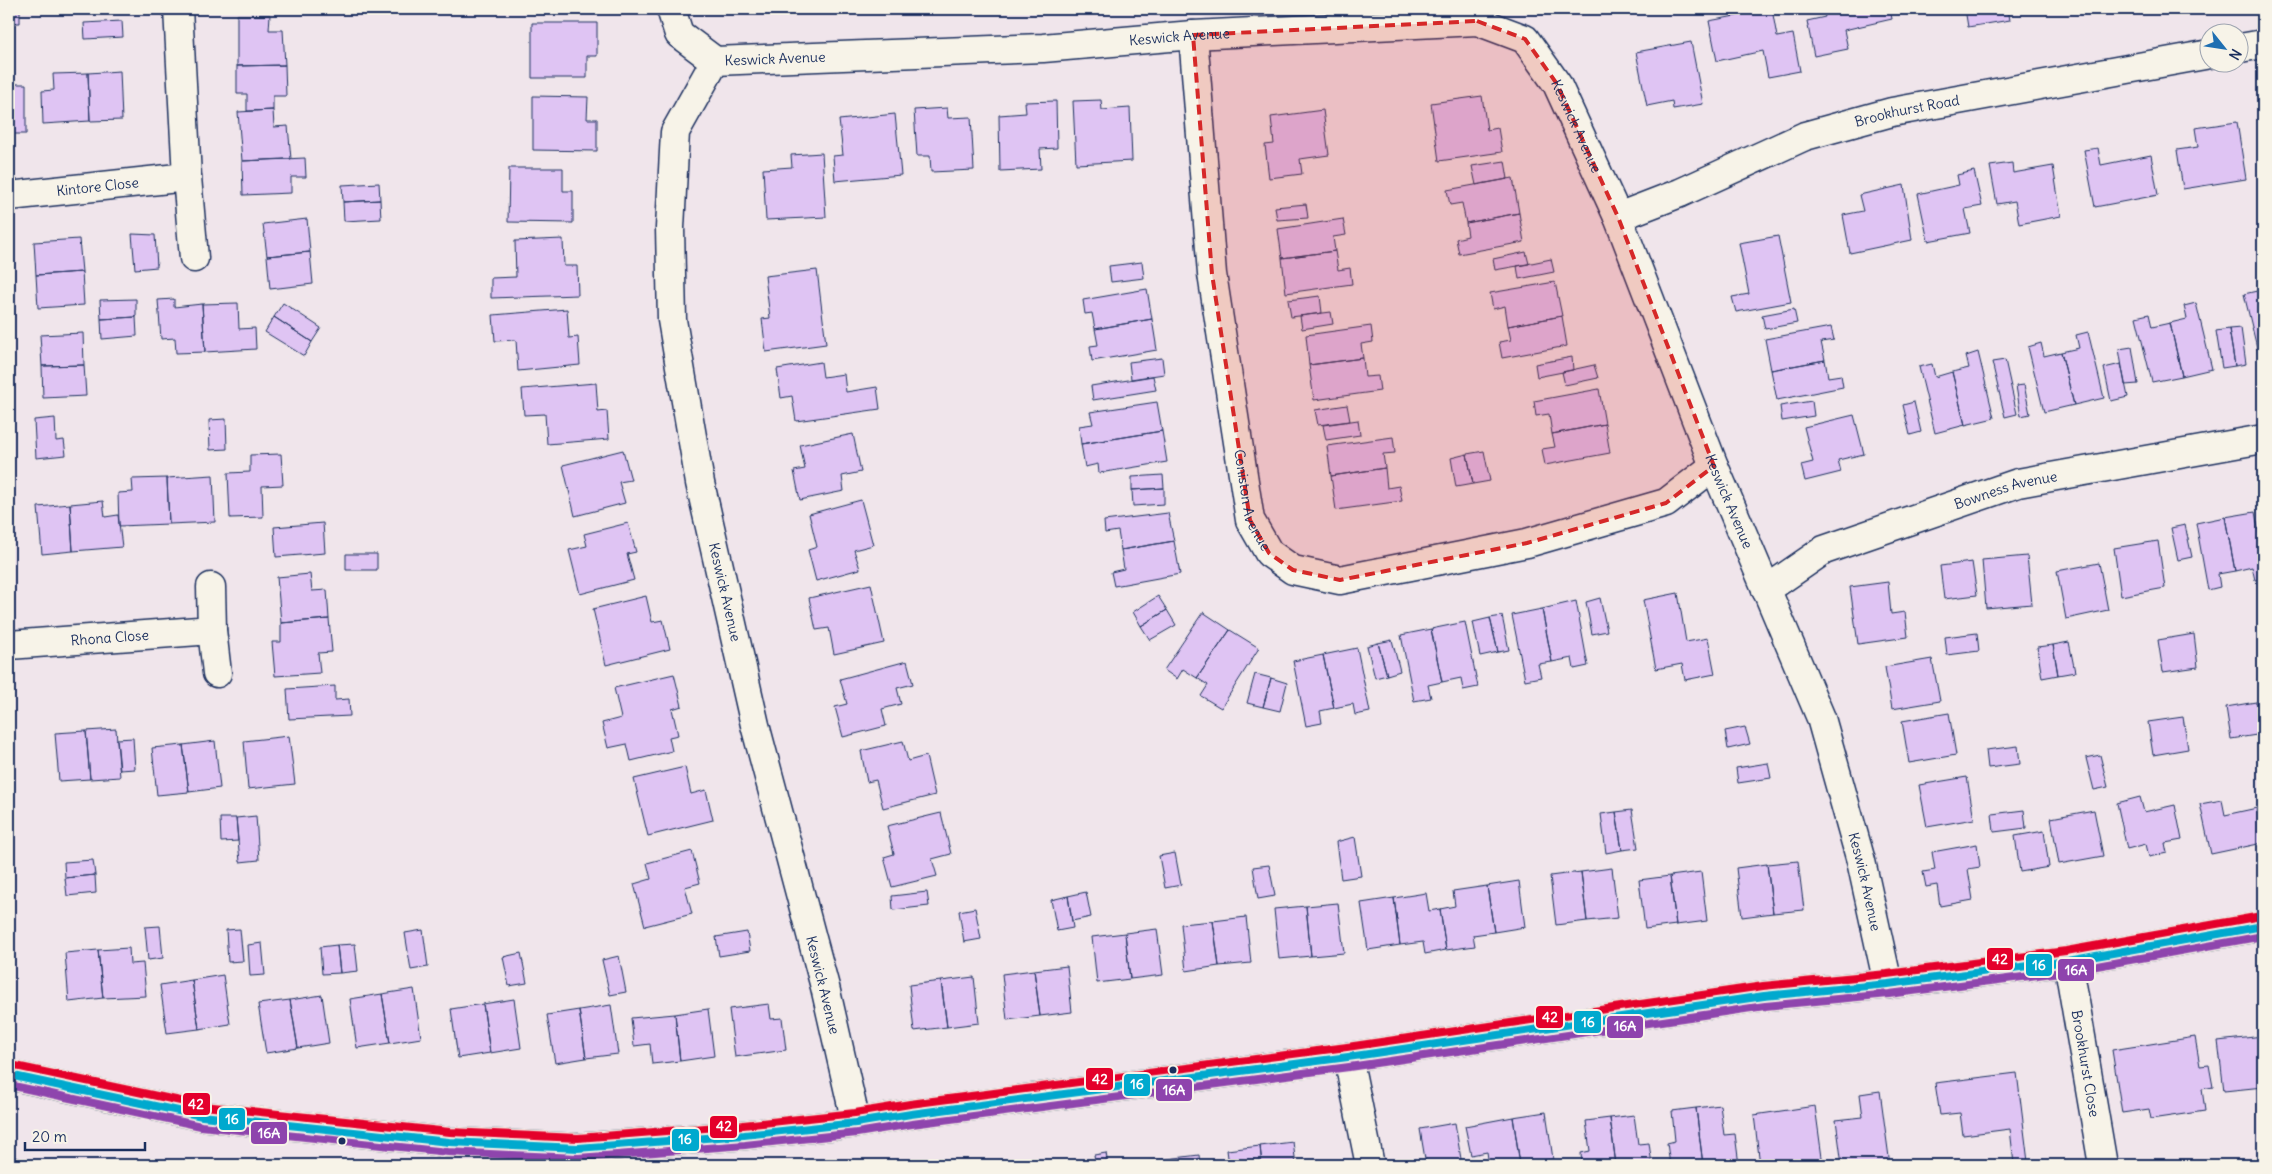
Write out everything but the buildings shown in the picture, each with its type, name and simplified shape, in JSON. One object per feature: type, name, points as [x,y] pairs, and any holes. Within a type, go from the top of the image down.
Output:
[{"type":"street","points":[[178,9],[187,177],[194,258]]},
{"type":"street","name":"Keswick Avenue","points":[[671,9],[679,34],[715,61],[1043,48],[1193,35],[1477,21],[1525,40],[1557,84],[1618,217],[1714,466],[1821,718],[1861,860],[1888,984]]},
{"type":"street","name":"Coniston Avenue","points":[[1193,35],[1212,274],[1250,520],[1269,553],[1293,570],[1340,580],[1527,543],[1666,503],[1714,466]]},
{"type":"street","points":[[2250,46],[2263,44]]},
{"type":"street","name":"Brookhurst Road","points":[[1618,217],[1680,193],[1805,136],[1884,114],[2200,56]]},
{"type":"street","name":"Keswick Avenue","points":[[715,61],[675,132],[670,228],[672,320],[700,483],[755,725],[825,987],[856,1123]]},
{"type":"street","name":"Kintore Close","points":[[9,196],[187,177]]},
{"type":"street","name":"Bowness Avenue","points":[[1766,590],[1824,550],[2018,483],[2263,439]]},
{"type":"street","points":[[211,587],[212,630],[217,673]]},
{"type":"street","name":"Rhona Close","points":[[9,645],[212,630]]},
{"type":"street","points":[[9,1075],[202,1116],[449,1142],[578,1148],[744,1136],[856,1123],[1348,1057],[1764,996],[1888,984],[2068,961],[2263,926]]},
{"type":"street","name":"Brookhurst Close","points":[[2068,961],[2103,1165]]},
{"type":"street","points":[[1348,1057],[1370,1165]]},
{"type":"highlighted area","points":[[1477,21],[1525,39],[1557,84],[1618,217],[1714,466],[1666,503],[1527,543],[1340,580],[1293,570],[1269,553],[1250,520],[1212,274],[1193,35]]},
{"type":"transit line","name":"42","points":[[11,1065],[204,1106],[450,1132],[578,1138],[743,1125],[855,1113],[910,1104],[1347,1047],[1763,986],[1887,974],[2066,951],[2261,916]]},
{"type":"transit line","name":"16","points":[[9,1075],[202,1116],[449,1142],[578,1148],[744,1135],[856,1123],[911,1114],[1348,1057],[1764,996],[1888,984],[2068,961],[2263,926]]},
{"type":"transit line","name":"16A","points":[[9,1085],[201,1126],[448,1152],[578,1158],[745,1145],[857,1133],[912,1124],[1349,1067],[1765,1006],[1889,994],[2069,971],[2263,936]]}]
